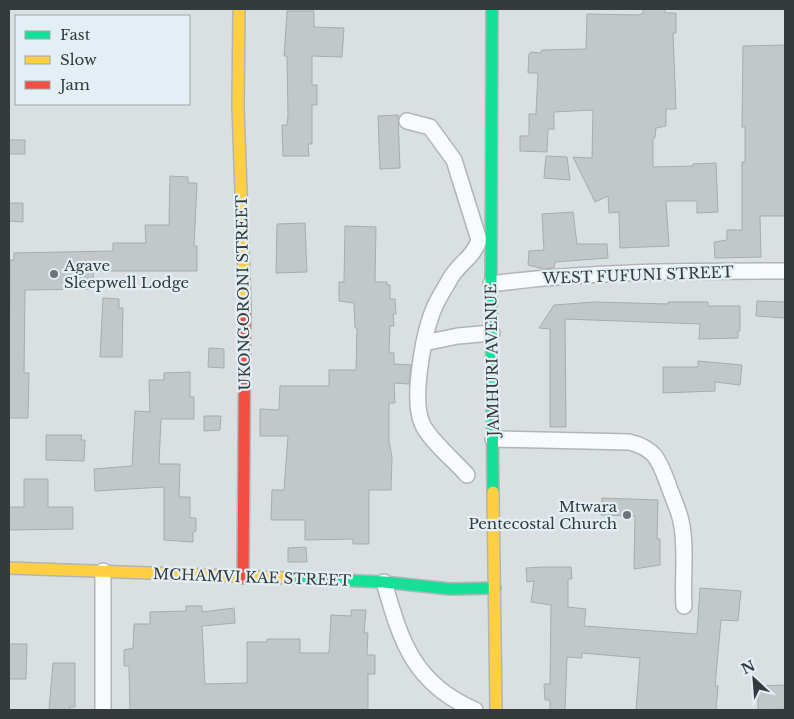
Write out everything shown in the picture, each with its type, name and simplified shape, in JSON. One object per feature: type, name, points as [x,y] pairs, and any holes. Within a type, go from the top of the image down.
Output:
[{"type":"street","name":"UKONGORONI STREET","points":[[239,9],[238,107],[244,239],[245,334],[243,578]]},
{"type":"street","name":"JAMHURI AVENUE","points":[[492,9],[491,284],[496,710]]},
{"type":"street","points":[[407,122],[430,127],[454,160],[479,240],[474,252],[452,276],[434,307],[424,343],[419,378],[421,422],[431,437],[467,475]]},
{"type":"street","name":"WEST FUFUNI STREET","points":[[491,284],[529,279],[665,271],[785,270]]},
{"type":"street","points":[[424,343],[492,333]]},
{"type":"street","points":[[493,439],[629,442],[643,445],[655,455],[662,468],[681,520],[684,560],[684,606]]},
{"type":"street","name":"MCHAMVI KAE STREET","points":[[9,568],[384,582],[450,589],[495,588]]},
{"type":"street","points":[[103,571],[103,710]]},
{"type":"street","points":[[384,582],[391,607],[412,662],[446,697],[475,710]]},
{"type":"building","points":[[643,9],[665,9],[665,13],[676,13],[676,33],[673,33],[676,109],[666,109],[666,126],[656,128],[655,138],[653,138],[653,167],[693,166],[693,164],[716,163],[718,212],[697,213],[697,202],[695,201],[666,201],[669,246],[620,248],[619,212],[609,213],[608,196],[595,202],[573,157],[592,158],[593,110],[554,112],[554,129],[548,129],[547,152],[520,151],[520,136],[529,136],[529,114],[536,114],[538,73],[528,73],[529,54],[531,52],[541,53],[542,50],[586,49],[587,14],[639,15],[643,13]]},
{"type":"building","points":[[287,11],[314,11],[314,27],[344,28],[342,57],[312,56],[312,85],[317,85],[317,105],[312,105],[312,144],[308,144],[309,156],[283,156],[282,125],[287,125],[288,116],[287,56],[284,56]]},
{"type":"building","points":[[785,45],[785,216],[760,216],[761,257],[715,258],[714,242],[727,240],[727,230],[742,230],[742,162],[745,162],[745,127],[742,127],[743,46]]},
{"type":"building","points":[[398,115],[400,168],[380,169],[378,116]]},
{"type":"building","points":[[9,140],[25,140],[25,154],[9,154]]},
{"type":"building","points":[[546,156],[567,157],[570,180],[544,178]]},
{"type":"building","points":[[170,176],[188,177],[188,183],[197,183],[194,246],[197,246],[197,271],[93,271],[94,289],[25,290],[24,373],[29,373],[28,418],[9,418],[10,260],[14,260],[14,253],[113,251],[113,243],[146,243],[145,225],[169,225]]},
{"type":"building","points":[[9,203],[23,203],[23,222],[9,221]]},
{"type":"building","points":[[573,212],[577,244],[607,244],[608,258],[555,262],[554,268],[544,269],[528,265],[529,251],[544,250],[542,214]]},
{"type":"building","points":[[305,223],[307,272],[276,273],[277,224]]},
{"type":"building","points":[[345,226],[376,227],[375,282],[387,282],[387,285],[390,285],[390,299],[395,299],[396,314],[393,314],[394,326],[390,326],[389,353],[394,353],[394,364],[411,365],[409,384],[394,383],[395,403],[389,403],[389,441],[392,457],[391,490],[369,490],[369,544],[353,544],[353,539],[305,540],[305,520],[271,520],[272,490],[284,490],[288,436],[260,436],[260,409],[279,410],[280,386],[329,386],[329,370],[356,370],[357,328],[355,328],[354,303],[339,301],[339,282],[344,282]]},
{"type":"building","points":[[103,298],[119,299],[119,308],[123,308],[122,357],[100,357]]},
{"type":"building","points":[[757,301],[785,302],[785,318],[756,316]]},
{"type":"building","points":[[595,302],[668,304],[668,302],[708,302],[708,306],[740,306],[740,331],[738,331],[738,338],[699,339],[700,324],[565,319],[566,427],[550,427],[550,329],[539,328],[554,305]]},
{"type":"building","points":[[209,348],[224,349],[224,368],[208,367]]},
{"type":"building","points":[[698,361],[742,365],[740,385],[715,382],[715,391],[663,393],[663,367],[698,367]]},
{"type":"building","points":[[190,372],[190,397],[194,397],[194,419],[161,419],[159,464],[180,464],[179,497],[190,497],[190,518],[196,518],[196,531],[193,532],[193,542],[164,540],[164,487],[95,491],[94,469],[132,466],[135,411],[150,412],[149,380],[164,380],[164,373]]},
{"type":"building","points":[[204,416],[221,416],[220,430],[204,431]]},
{"type":"building","points":[[46,435],[82,435],[81,440],[85,440],[84,461],[46,460]]},
{"type":"building","points":[[24,479],[48,479],[48,507],[73,507],[73,529],[9,530],[9,507],[24,507]]},
{"type":"building","points":[[602,498],[658,500],[657,539],[660,539],[660,565],[634,569],[635,516],[601,515]]},
{"type":"building","points":[[306,547],[307,562],[288,562],[288,548]]},
{"type":"building","points":[[571,567],[572,579],[568,579],[568,607],[586,609],[584,626],[697,634],[700,588],[741,591],[738,621],[721,620],[715,686],[718,686],[716,710],[636,710],[640,658],[582,653],[582,658],[567,657],[565,710],[550,710],[550,700],[545,700],[544,684],[550,684],[551,605],[531,602],[534,581],[527,582],[526,568]]},
{"type":"building","points":[[186,606],[202,606],[202,612],[234,608],[235,623],[202,626],[205,684],[247,683],[247,642],[267,642],[267,639],[300,639],[300,653],[329,653],[331,615],[351,616],[351,610],[366,610],[364,633],[368,633],[367,655],[375,655],[375,674],[368,674],[368,710],[130,710],[129,666],[124,666],[124,650],[133,648],[134,624],[150,624],[150,612],[186,611]]},
{"type":"building","points":[[9,644],[27,644],[26,679],[9,679]]},
{"type":"building","points":[[53,663],[75,663],[75,707],[70,707],[70,710],[49,710]]},
{"type":"building","points":[[785,685],[785,709],[758,710],[758,686]]},
{"type":"traffic: fast","points":[[492,9],[491,284],[493,492]]},
{"type":"traffic: fast","points":[[290,578],[384,582],[450,589],[495,588]]},
{"type":"traffic: slow","points":[[239,9],[238,107],[245,305]]},
{"type":"traffic: slow","points":[[493,492],[496,710]]},
{"type":"traffic: slow","points":[[9,568],[290,578]]},
{"type":"traffic: jam","points":[[243,578],[245,305]]},
{"type":"place","name":"Agave Sleepwell Lodge","points":[[54,274]]},
{"type":"place","name":"Mtwara Pentecostal Church","points":[[627,515]]}]
